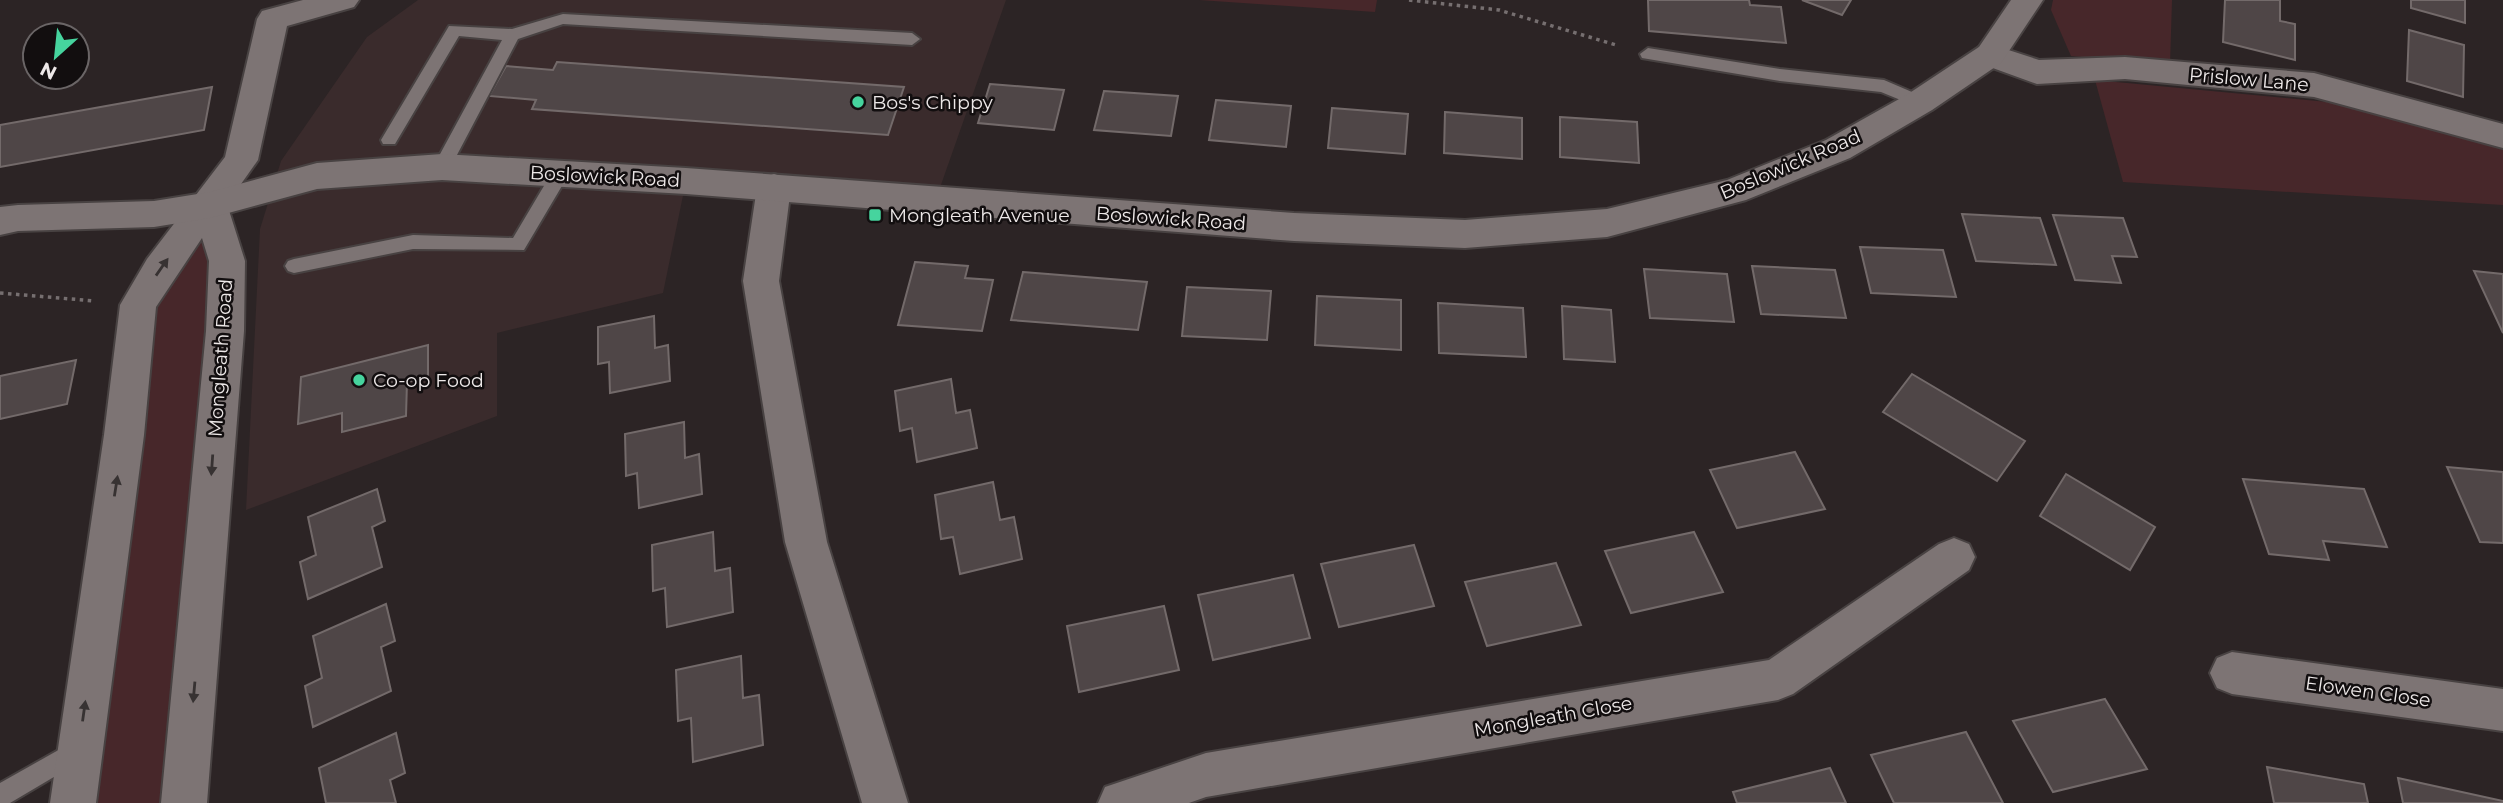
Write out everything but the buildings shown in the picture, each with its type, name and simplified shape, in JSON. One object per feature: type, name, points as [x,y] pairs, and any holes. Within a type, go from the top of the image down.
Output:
[{"type":"street","points":[[73,803],[124,435],[138,305],[160,269],[241,160],[269,10],[343,0]]},
{"type":"street","name":"Boslowick Road","points":[[0,221],[18,218],[154,214],[210,205],[317,176],[442,167],[774,187],[1294,227],[1465,234],[1608,223],[1734,191],[1838,149],[1920,102],[1990,55],[2027,0]]},
{"type":"street","name":"Prislow Lane","points":[[1990,55],[2038,72],[2125,68],[2314,85],[2503,136]]},
{"type":"street","points":[[774,187],[761,281],[806,542],[885,803]]},
{"type":"street","name":"Mongleath Road","points":[[184,803],[225,331],[227,261],[210,205]]},
{"type":"street","name":"Mongleath Close","points":[[1121,803],[1206,775],[1778,678],[1954,557]]},
{"type":"street","name":"Elowen Close","points":[[2232,673],[2503,710]]},
{"type":"lane","points":[[389,141],[456,30],[512,35],[563,19],[912,39]]},
{"type":"lane","points":[[442,167],[512,35]]},
{"type":"lane","points":[[1648,54],[1780,75],[1884,86],[1920,102]]},
{"type":"lane","points":[[294,266],[413,242],[518,245],[560,174]]},
{"type":"lane","points":[[0,796],[79,750]]},
{"type":"path","points":[[1409,0],[1500,10],[1648,54]]},
{"type":"path","points":[[0,293],[138,305]]},
{"type":"shaded area","points":[[418,0],[1006,0],[936,199],[686,181],[663,293],[497,333],[497,416],[246,510],[260,229],[281,161],[367,37]]},
{"type":"shaded area","points":[[1199,0],[1377,0],[1375,12]]},
{"type":"shaded area","points":[[2053,0],[2172,0],[2170,64],[2071,56],[2051,10]]},
{"type":"shaded area","points":[[2095,80],[2338,103],[2503,148],[2503,205],[2123,182]]},
{"type":"shaded area","points":[[200,232],[212,272],[161,803],[94,803],[155,300]]},
{"type":"place","name":"Bos's Chippy","points":[[858,102]]},
{"type":"place","name":"Mongleath Avenue","points":[[875,215]]},
{"type":"place","name":"Co-op Food","points":[[359,380]]}]
